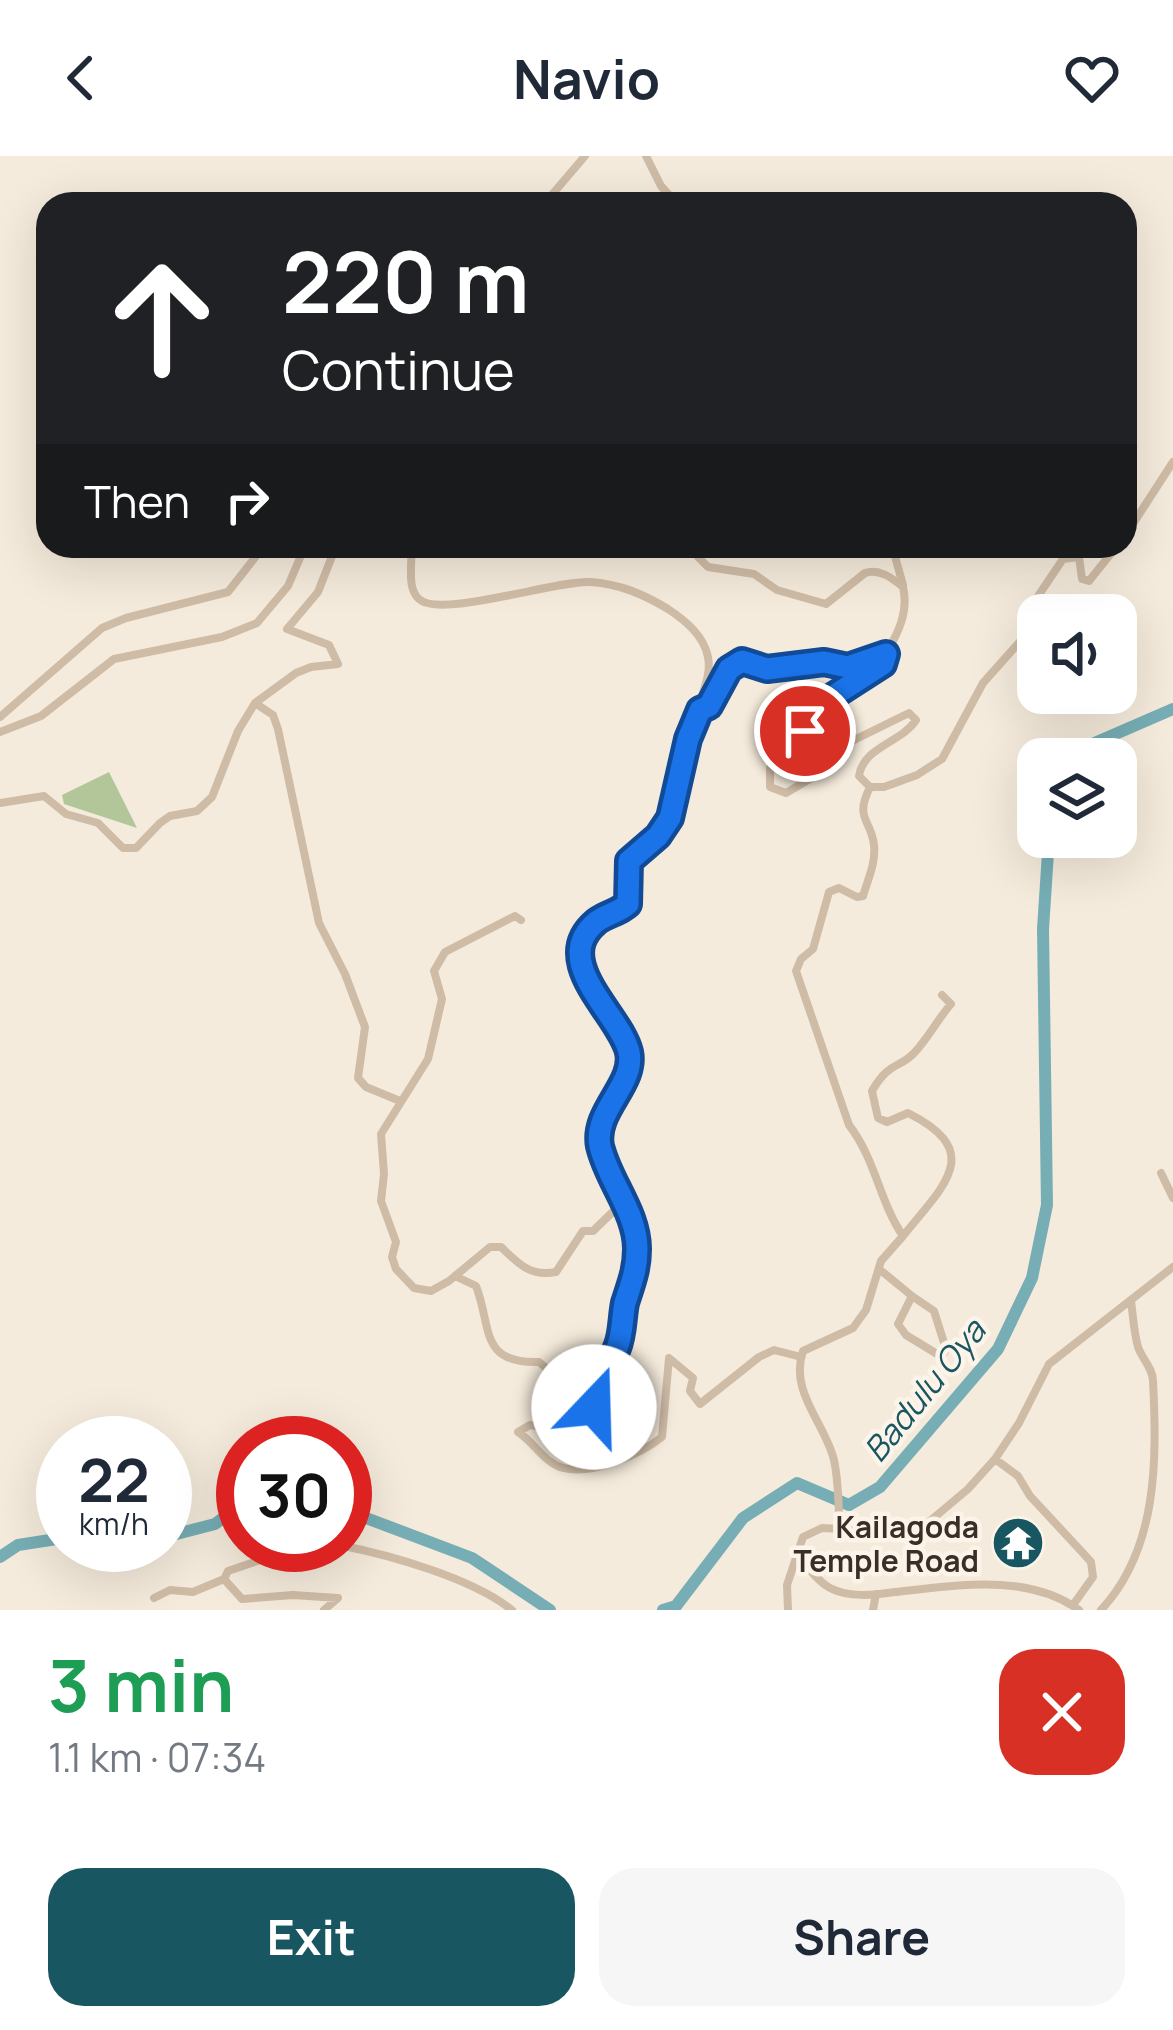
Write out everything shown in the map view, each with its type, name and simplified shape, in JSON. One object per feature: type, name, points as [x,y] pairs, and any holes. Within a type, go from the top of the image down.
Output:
[{"type":"street","points":[[573,168],[575,156]]},
{"type":"street","points":[[554,192],[585,156]]},
{"type":"street","points":[[646,156],[667,192]]},
{"type":"street","points":[[1137,518],[1173,462]]},
{"type":"street","points":[[0,717],[102,628],[228,592],[256,558]]},
{"type":"street","points":[[0,732],[41,716],[114,659],[222,637],[257,623],[288,586],[300,558]]},
{"type":"street","points":[[0,803],[44,796],[66,814],[98,823],[123,848],[136,848],[170,816],[196,811],[212,797],[238,731],[255,703],[296,673],[338,664],[329,645],[287,629],[318,592],[332,558]]},
{"type":"street","points":[[412,558],[413,593],[434,607],[480,598],[506,599],[558,584],[588,582],[641,593],[675,614],[705,644],[709,679],[688,739],[670,818],[658,836],[629,861],[628,904],[592,925],[581,963],[591,994],[610,1014],[629,1053],[630,1067],[613,1096],[600,1145],[637,1244],[635,1279],[625,1304],[620,1343],[595,1390],[590,1431],[584,1435],[546,1425],[518,1429],[544,1457],[564,1468],[631,1457],[662,1437],[669,1358],[693,1378],[690,1391],[700,1404],[773,1350],[801,1357]]},
{"type":"street","points":[[700,558],[701,563],[721,571],[754,574],[777,590],[826,604],[872,571],[903,587]]},
{"type":"street","points":[[870,788],[859,776],[860,766],[911,728],[915,715],[882,723],[850,742],[794,791],[776,791],[768,780],[776,757],[805,731],[827,700],[883,664],[901,628],[905,601],[895,558]]},
{"type":"street","points":[[870,788],[917,775],[942,759],[983,683],[1024,637],[1028,611],[1064,559],[1071,558]]},
{"type":"street","points":[[1078,558],[1082,579],[1089,581],[1107,558]]},
{"type":"street","points":[[700,710],[709,706],[729,669],[742,661],[767,669],[824,662],[848,667],[886,654]]},
{"type":"street","points":[[255,703],[273,715],[278,729],[319,923],[365,1028],[358,1078],[366,1088],[400,1101]]},
{"type":"street","points":[[870,788],[862,818],[874,839],[874,862],[862,896],[839,888],[829,892],[813,949],[796,971],[849,1125],[864,1144],[888,1215],[904,1236]]},
{"type":"street","points":[[521,920],[515,916],[445,952],[434,971],[442,999],[428,1059],[381,1134],[381,1201],[397,1242],[392,1257],[396,1269],[414,1288],[431,1291],[490,1247],[501,1247],[527,1271],[556,1272],[583,1231],[593,1231],[622,1202]]},
{"type":"street","points":[[840,1528],[835,1463],[799,1378],[801,1357],[853,1328],[866,1310],[881,1261],[938,1194],[954,1154],[939,1133],[908,1114],[887,1122],[878,1118],[872,1091],[884,1070],[912,1057],[936,1018],[951,1004],[942,995]]},
{"type":"street","points":[[1161,1173],[1173,1198]]},
{"type":"street","points":[[788,1610],[788,1585],[803,1537],[812,1531],[840,1528],[903,1532],[930,1521],[968,1490],[995,1459],[1049,1364],[1173,1268]]},
{"type":"street","points":[[879,1269],[934,1311],[946,1348],[942,1357],[906,1335],[898,1324],[912,1296]]},
{"type":"street","points":[[455,1276],[476,1286],[485,1309],[484,1331],[501,1357],[539,1362],[594,1407]]},
{"type":"street","points":[[1101,1610],[1124,1584],[1148,1519],[1156,1470],[1154,1380],[1138,1348],[1131,1301]]},
{"type":"street","points":[[797,1555],[826,1586],[844,1594],[977,1584],[1042,1593],[1076,1608],[1093,1577],[1090,1562],[1030,1496],[1018,1476],[995,1459]]},
{"type":"street","points":[[372,1552],[487,1590],[512,1610]]},
{"type":"street","points":[[154,1598],[170,1590],[193,1592],[224,1579],[228,1572]]},
{"type":"street","points":[[224,1579],[242,1599],[338,1598],[324,1610]]},
{"type":"street","points":[[873,1610],[876,1594]]},
{"type":"street","points":[[254,1610],[264,1599]]},
{"type":"green space","points":[[109,772],[137,828],[64,804],[62,795]]},
{"type":"waterway","name":"Badulu Oya","points":[[1106,738],[1173,709]]},
{"type":"waterway","name":"Badulu Oya","points":[[663,1610],[676,1606],[743,1518],[797,1483],[849,1505],[880,1487],[998,1349],[1032,1278],[1047,1205],[1043,929],[1048,858]]},
{"type":"waterway","name":"Badulu Oya","points":[[372,1520],[472,1558],[550,1610]]},
{"type":"waterway","name":"Badulu Oya","points":[[192,1530],[216,1523]]},
{"type":"waterway","name":"Badulu Oya","points":[[0,1557],[18,1545],[36,1542]]},
{"type":"place","name":"Kailagoda Temple Road","points":[[1018,1543]]},
{"type":"route","points":[[594,1407],[595,1390],[620,1343],[625,1304],[635,1279],[637,1244],[600,1145],[613,1096],[630,1067],[629,1053],[610,1014],[591,994],[581,963],[585,942],[592,925],[628,904],[629,861],[658,836],[670,818],[677,778],[700,710],[709,706],[734,664],[742,661],[788,669],[824,662],[848,667],[886,654],[883,664],[827,700],[805,731]]}]
